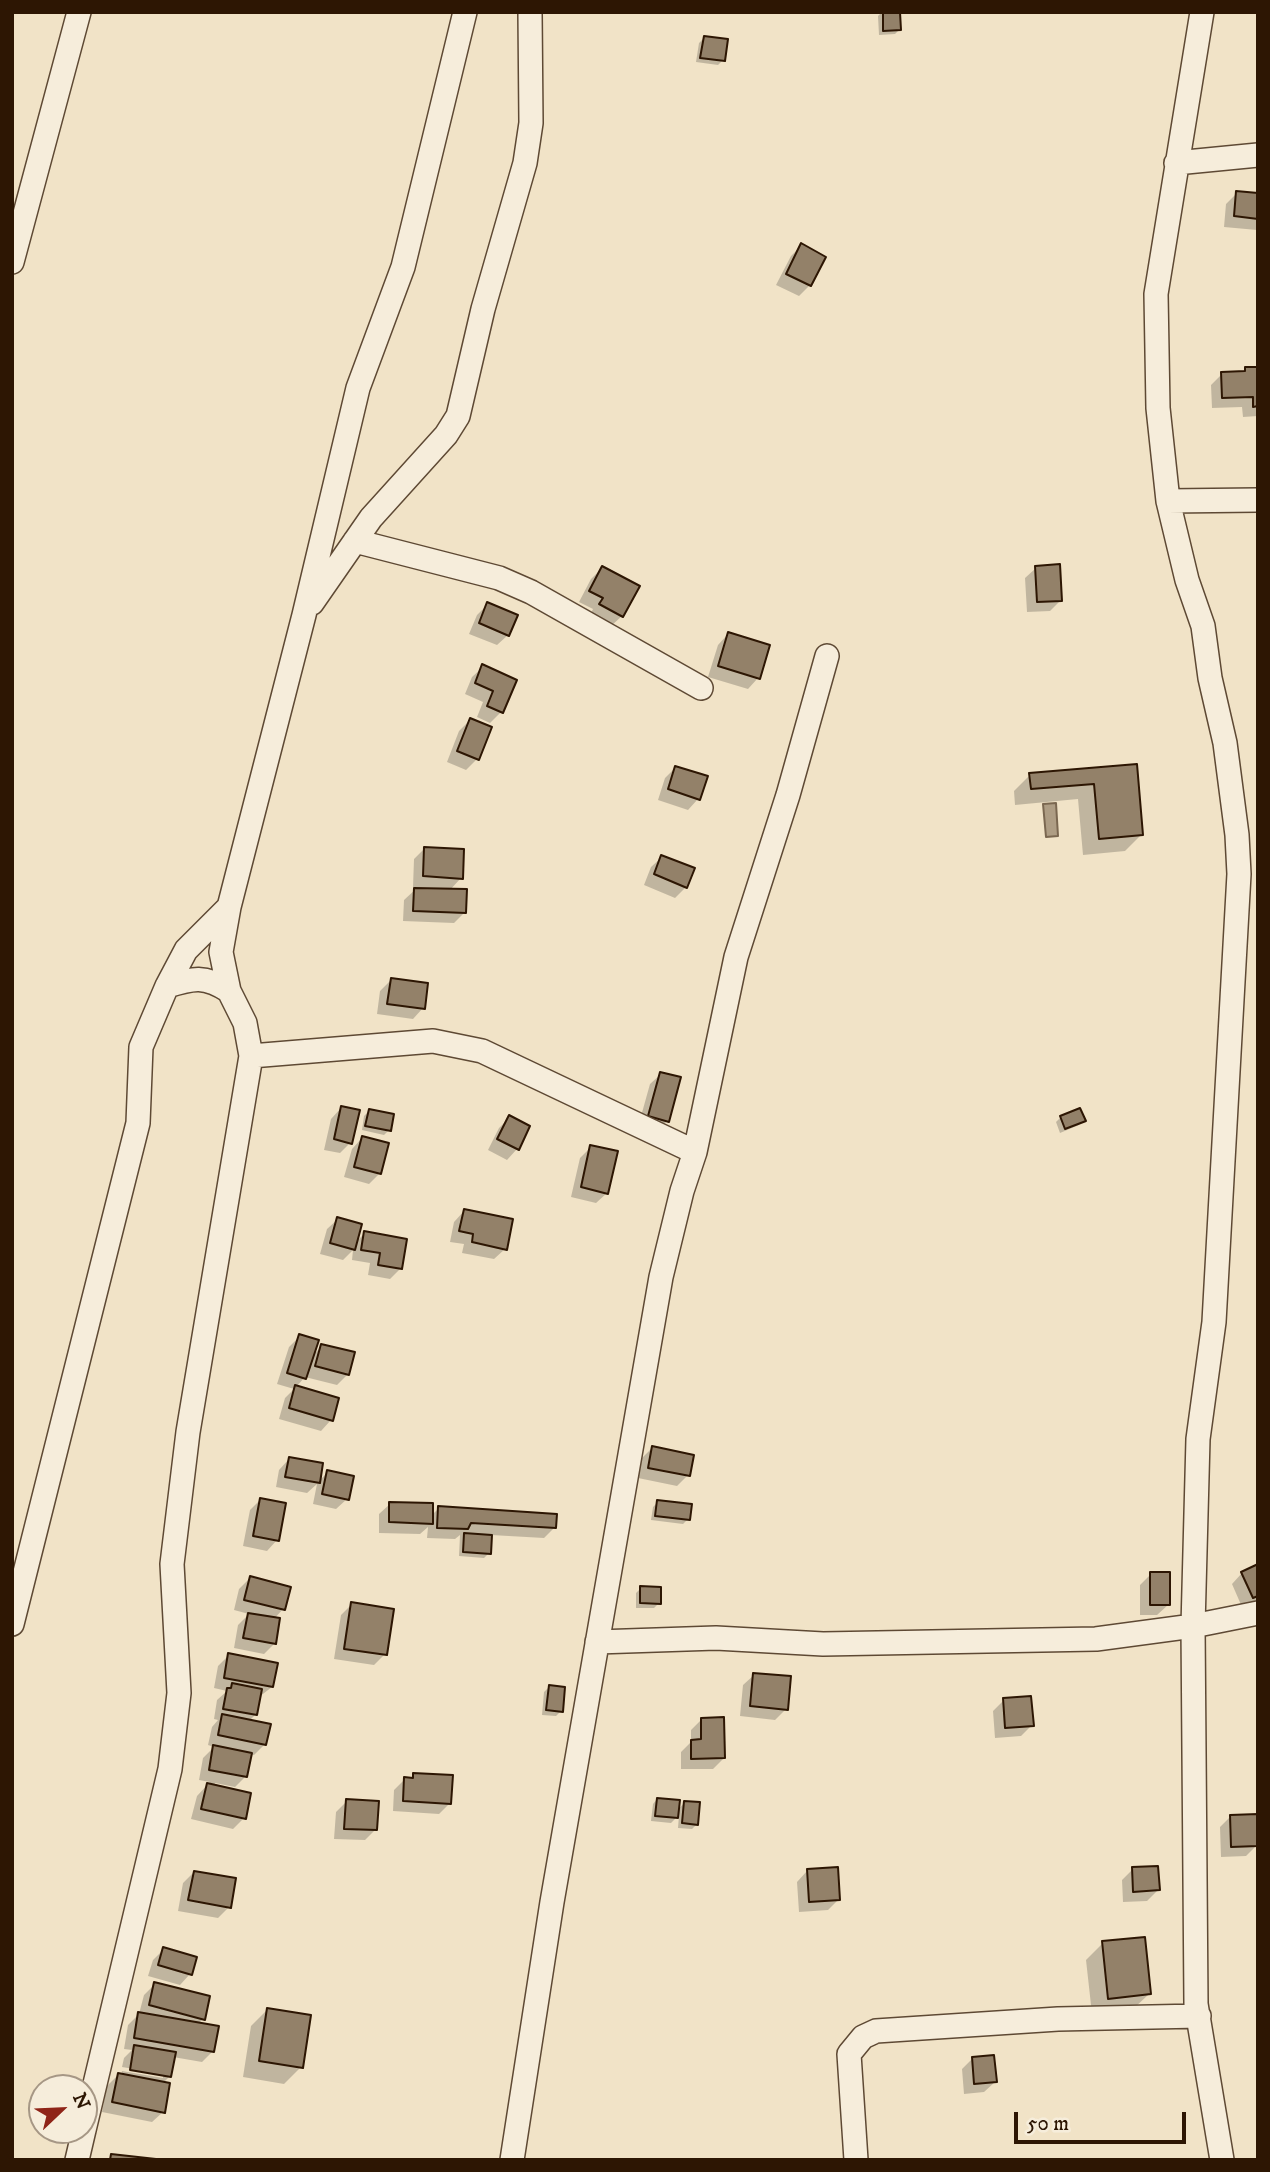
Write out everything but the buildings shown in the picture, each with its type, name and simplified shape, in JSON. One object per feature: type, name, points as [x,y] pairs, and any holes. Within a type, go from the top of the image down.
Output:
[{"type":"street","points":[[12,262],[79,12]]},
{"type":"street","points":[[97,2074],[170,1769],[179,1693],[172,1564],[188,1432],[251,1056],[245,1023],[229,991],[221,951],[229,907],[304,615],[358,388],[403,267],[465,12]]},
{"type":"street","points":[[304,615],[371,518],[446,435],[458,416],[483,309],[526,163],[531,123],[530,12]]},
{"type":"street","points":[[1202,12],[1156,294],[1158,408],[1168,500],[1187,580],[1203,626],[1210,678],[1225,743],[1237,835],[1248,873],[1214,1322],[1198,1439],[1193,1626],[1196,2004],[1223,2160]]},
{"type":"street","points":[[1176,163],[1258,155]]},
{"type":"street","points":[[1168,500],[1258,500]]},
{"type":"street","points":[[355,541],[499,578],[531,592],[701,688]]},
{"type":"street","points":[[512,2160],[552,1902],[661,1277],[682,1191],[695,1152],[736,957],[788,795],[827,656]]},
{"type":"street","points":[[12,1624],[138,1122],[141,1047],[186,950],[229,907]]},
{"type":"street","points":[[167,986],[192,978],[214,981],[229,991]]},
{"type":"street","points":[[251,1056],[433,1041],[482,1051],[695,1152]]},
{"type":"street","points":[[597,1642],[716,1638],[823,1644],[1096,1639],[1193,1626],[1258,1613]]},
{"type":"street","points":[[856,2160],[849,2054],[863,2037],[876,2031],[1058,2019],[1199,2016]]},
{"type":"shaded area","points":[[1056,803],[1058,836],[1046,837],[1043,804]]}]
